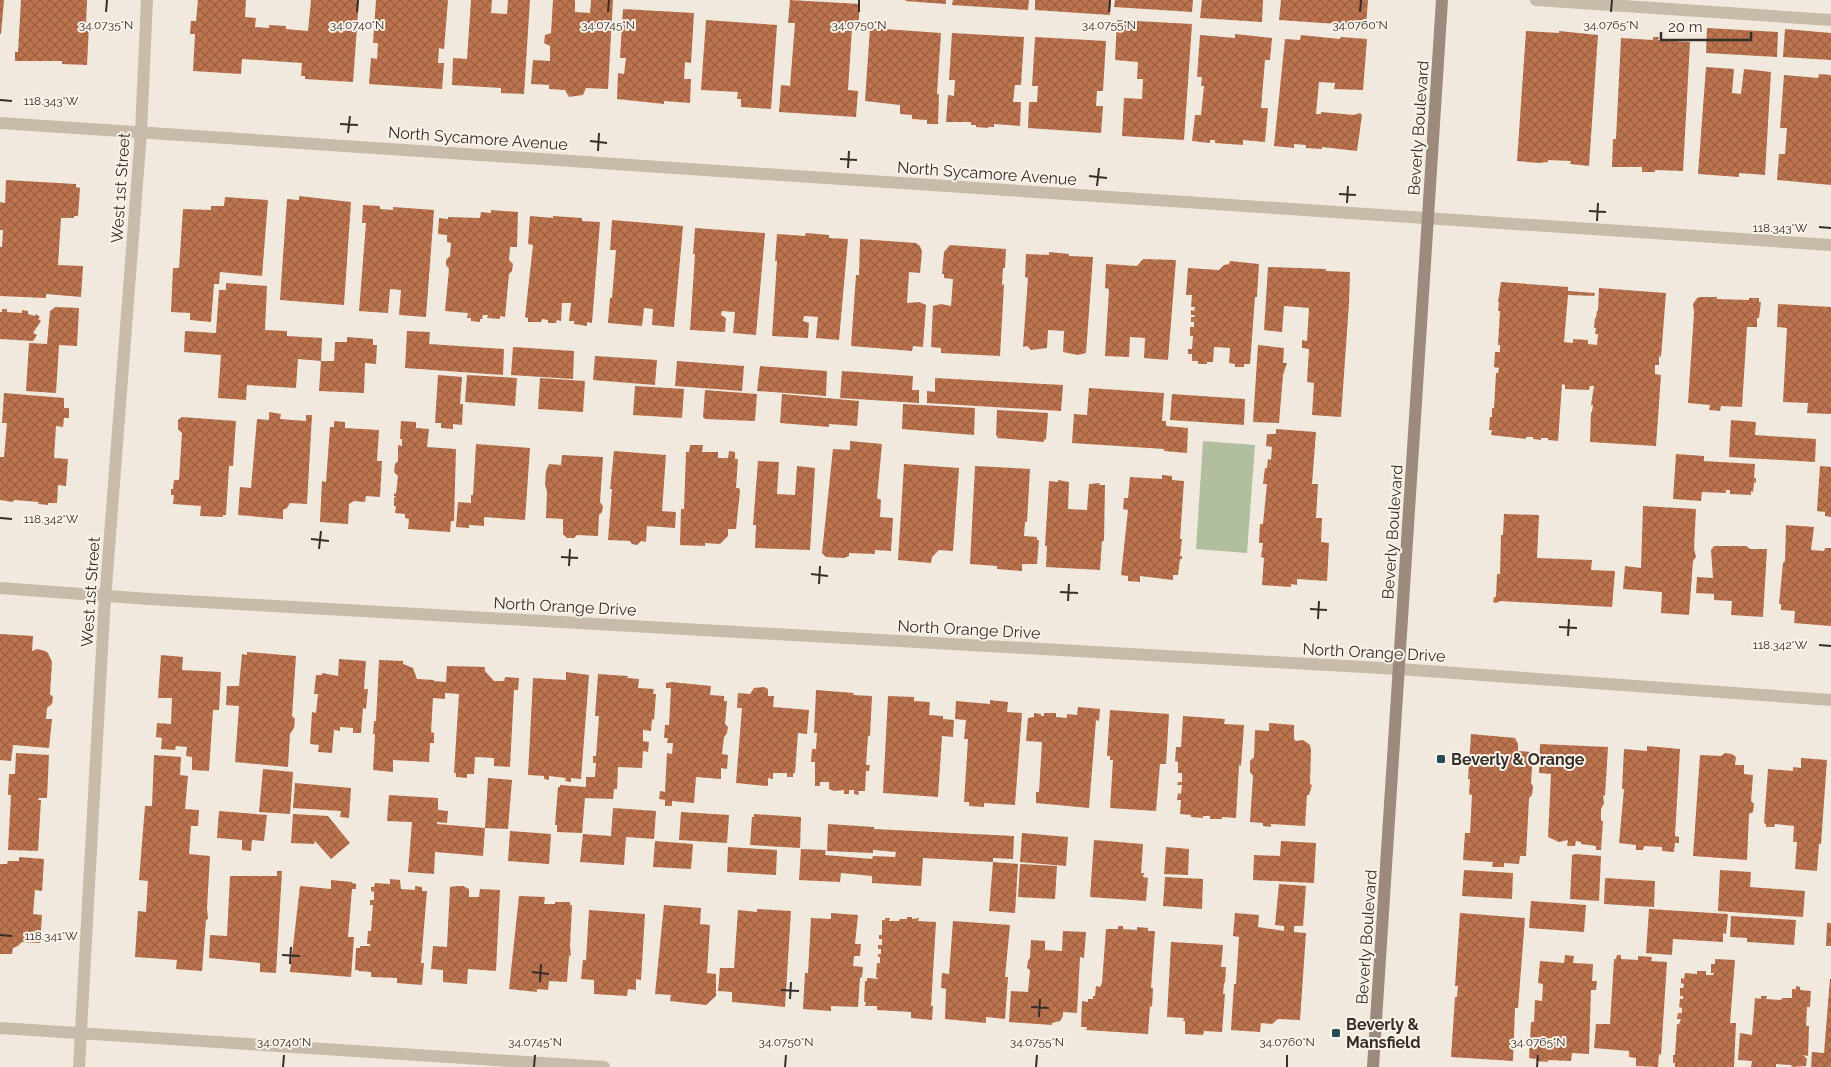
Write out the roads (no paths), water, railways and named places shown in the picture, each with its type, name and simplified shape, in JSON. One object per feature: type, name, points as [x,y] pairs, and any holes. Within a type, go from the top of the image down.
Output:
[{"type":"main road","name":"Beverly Boulevard","points":[[1373,1067],[1442,0]]},
{"type":"street","name":"West 1st Street","points":[[79,1067],[105,596],[141,132],[146,0]]},
{"type":"street","points":[[1536,0],[1831,20]]},
{"type":"street","name":"North Sycamore Avenue","points":[[0,123],[1831,245]]},
{"type":"street","name":"North Orange Drive","points":[[0,588],[105,596],[1399,669],[1831,700]]},
{"type":"street","points":[[0,1028],[82,1035],[604,1067]]},
{"type":"place","name":"Beverly & Orange","points":[[1441,759]]},
{"type":"place","name":"Beverly & Mansfield","points":[[1336,1033]]}]
